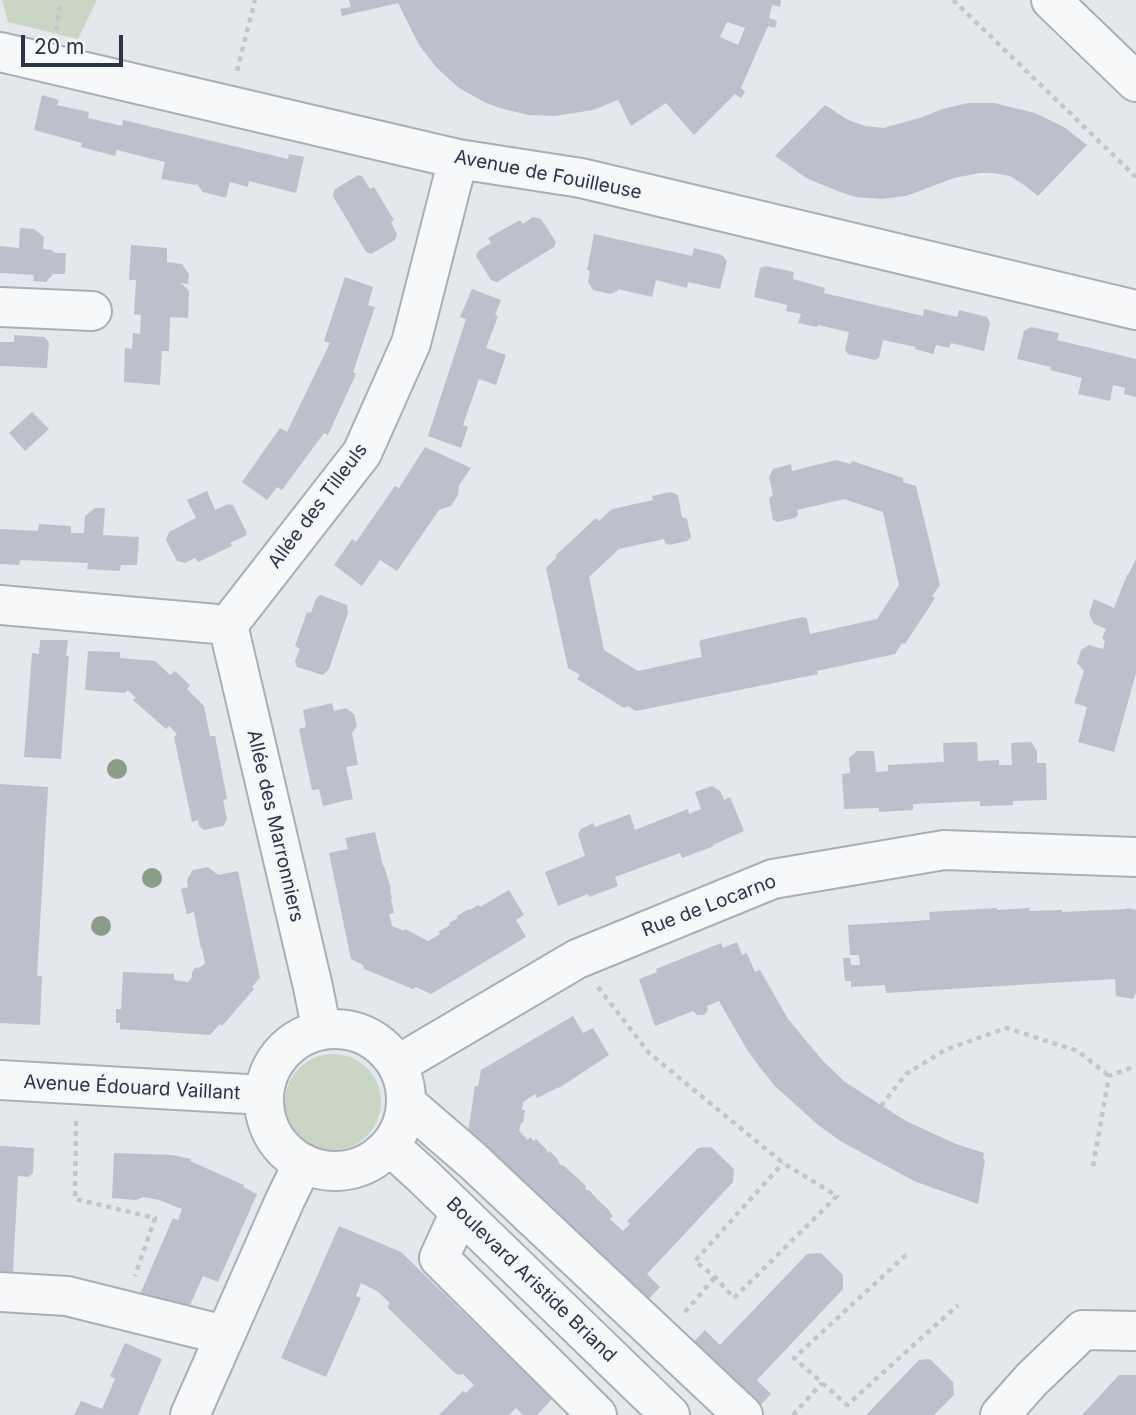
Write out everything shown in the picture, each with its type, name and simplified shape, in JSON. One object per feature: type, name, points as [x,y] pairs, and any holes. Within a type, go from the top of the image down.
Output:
[{"type":"street","points":[[1051,0],[1136,82]]},
{"type":"street","name":"Avenue de Fouilleuse","points":[[0,52],[458,159],[581,178],[1136,310]]},
{"type":"street","name":"Allée des Tilleuls","points":[[228,625],[362,453],[411,343],[458,159]]},
{"type":"street","points":[[0,307],[92,311]]},
{"type":"street","points":[[0,604],[228,625]]},
{"type":"street","name":"Allée des Marronniers","points":[[228,625],[321,1027]]},
{"type":"street","name":"Rue de Locarno","points":[[397,1065],[576,959],[773,879],[943,850],[1135,854]]},
{"type":"street","points":[[321,1027],[357,1032],[380,1045],[397,1065],[405,1083],[407,1103],[402,1126],[390,1146],[373,1160],[354,1168],[332,1171],[313,1168],[280,1145],[268,1126],[264,1109],[265,1077],[290,1045],[321,1027]]},
{"type":"street","name":"Avenue Édouard Vaillant","points":[[0,1080],[264,1095]]},
{"type":"street","points":[[407,1103],[472,1160],[743,1415]]},
{"type":"street","name":"Boulevard Aristide Briand","points":[[390,1146],[670,1415]]},
{"type":"street","points":[[190,1415],[303,1163]]},
{"type":"street","points":[[460,1212],[439,1258],[597,1415]]},
{"type":"street","points":[[0,1292],[67,1296],[224,1335]]},
{"type":"street","points":[[1000,1415],[1031,1380],[1083,1330],[1136,1331]]},
{"type":"path","points":[[228,106],[255,0]]},
{"type":"path","points":[[953,0],[1136,177]]},
{"type":"path","points":[[576,959],[649,1054],[783,1163],[837,1196],[734,1298],[695,1261],[783,1163]]},
{"type":"path","points":[[881,1106],[906,1074],[945,1050],[1006,1028],[1078,1051],[1109,1076]]},
{"type":"path","points":[[1109,1076],[1136,1066]]},
{"type":"path","points":[[1093,1166],[1109,1076]]},
{"type":"path","points":[[77,1085],[75,1199],[155,1218],[123,1310]]},
{"type":"path","points":[[906,1255],[794,1358],[847,1405],[958,1305]]},
{"type":"path","points":[[681,1316],[715,1278]]},
{"type":"path","points":[[793,1415],[822,1383]]},
{"type":"green space","points":[[2,0],[97,0],[78,39],[8,22]]},
{"type":"green space","points":[[333,1054],[351,1058],[367,1068],[377,1084],[381,1102],[377,1120],[367,1136],[351,1146],[333,1150],[315,1146],[299,1136],[289,1120],[285,1102],[289,1084],[299,1068],[315,1058]]},
{"type":"building","points":[[349,0],[781,0],[780,7],[772,5],[769,18],[777,21],[775,28],[768,26],[741,88],[745,92],[741,98],[735,94],[694,135],[666,103],[631,126],[618,100],[593,110],[555,116],[528,115],[486,103],[459,88],[437,68],[419,45],[398,3],[342,16],[340,9],[351,7]],"holes":[[[727,22],[745,28],[738,45],[720,37]]]},
{"type":"building","points":[[42,95],[59,100],[57,105],[89,112],[88,118],[122,126],[123,120],[288,159],[289,154],[304,157],[296,193],[249,181],[248,187],[230,182],[226,198],[203,192],[196,183],[161,179],[165,162],[117,150],[115,156],[81,147],[82,143],[34,130]]},
{"type":"building","points":[[968,103],[994,103],[1035,113],[1064,127],[1087,145],[1038,196],[1010,176],[980,173],[954,178],[906,196],[881,199],[856,197],[808,179],[775,156],[825,105],[848,120],[883,128]]},
{"type":"building","points":[[358,175],[362,176],[370,189],[374,187],[394,220],[391,222],[397,234],[395,240],[371,254],[366,252],[333,196],[334,190]]},
{"type":"building","points":[[533,217],[541,219],[556,242],[554,247],[497,282],[491,280],[476,256],[478,251],[491,243],[488,238],[520,220],[523,224]]},
{"type":"building","points":[[20,228],[34,229],[44,237],[43,249],[66,253],[65,274],[53,274],[46,282],[33,281],[34,275],[0,273],[0,246],[19,248]]},
{"type":"building","points":[[594,234],[692,256],[694,248],[722,255],[727,261],[720,289],[688,282],[687,288],[656,280],[652,297],[618,289],[610,294],[593,290],[588,282],[590,271],[587,270]]},
{"type":"building","points":[[131,245],[167,248],[167,262],[182,264],[189,274],[188,284],[181,283],[189,291],[188,318],[170,317],[169,351],[162,351],[160,385],[124,382],[125,348],[132,349],[133,333],[140,334],[141,315],[134,314],[136,280],[129,280]]},
{"type":"building","points":[[766,266],[794,272],[793,279],[825,288],[824,293],[923,316],[924,309],[957,317],[959,310],[987,317],[990,323],[984,351],[951,343],[949,348],[936,345],[933,354],[915,349],[916,347],[883,340],[879,358],[875,360],[848,354],[845,350],[849,332],[798,323],[801,314],[786,311],[787,305],[754,297],[760,268]]},
{"type":"building","points":[[345,277],[373,287],[368,305],[375,307],[353,372],[356,374],[328,435],[324,433],[282,490],[277,487],[267,500],[242,482],[280,428],[287,432],[330,343],[324,341]]},
{"type":"building","points":[[472,289],[501,300],[486,348],[506,355],[496,385],[479,379],[463,425],[468,427],[461,448],[428,436],[466,319],[460,317]]},
{"type":"building","points":[[1031,327],[1059,333],[1057,340],[1136,359],[1136,397],[1124,394],[1125,388],[1113,385],[1110,401],[1078,394],[1082,378],[1017,359],[1024,331]]},
{"type":"building","points":[[14,335],[44,337],[49,342],[47,368],[0,366],[0,342],[14,342]]},
{"type":"building","points":[[32,412],[49,429],[25,451],[9,433]]},
{"type":"building","points":[[425,447],[471,468],[459,485],[458,495],[451,506],[439,510],[397,571],[380,560],[362,586],[334,565],[352,539],[356,542],[395,486],[399,488]]},
{"type":"building","points":[[836,460],[850,464],[852,461],[903,478],[903,482],[916,486],[940,585],[932,596],[935,598],[905,644],[902,643],[895,654],[817,671],[818,674],[636,711],[627,706],[624,708],[577,679],[580,675],[568,668],[546,568],[557,557],[555,556],[596,518],[599,521],[612,509],[653,500],[652,496],[671,492],[678,495],[682,517],[687,519],[691,537],[687,541],[669,545],[664,539],[619,549],[589,577],[604,650],[638,671],[702,657],[699,643],[701,640],[803,617],[807,619],[810,634],[877,619],[899,585],[883,512],[844,499],[797,510],[798,515],[795,518],[777,522],[773,520],[769,499],[773,495],[769,477],[773,469],[791,464],[792,471]]},
{"type":"building","points":[[207,491],[215,510],[228,504],[233,505],[247,533],[230,543],[232,546],[198,562],[195,558],[185,563],[177,561],[166,540],[169,532],[196,518],[187,500]]},
{"type":"building","points":[[95,508],[105,508],[103,535],[139,537],[137,565],[121,565],[120,571],[87,569],[88,563],[20,560],[19,565],[0,564],[0,529],[38,531],[39,524],[71,526],[71,533],[84,533],[85,516]]},
{"type":"building","points":[[1136,559],[1136,673],[1114,752],[1078,742],[1087,707],[1074,703],[1084,671],[1077,663],[1081,650],[1089,645],[1103,649],[1105,641],[1102,638],[1106,629],[1094,624],[1089,614],[1094,599],[1114,608]]},
{"type":"building","points":[[320,595],[347,605],[348,613],[329,669],[323,675],[297,667],[295,661],[300,649],[295,646],[307,612],[311,613]]},
{"type":"building","points":[[40,640],[68,640],[61,759],[24,757],[32,653],[39,654]]},
{"type":"building","points":[[88,651],[120,652],[120,658],[155,661],[170,675],[175,671],[190,685],[187,689],[204,706],[210,736],[215,736],[227,799],[223,800],[227,819],[223,826],[204,830],[199,826],[198,820],[192,822],[174,737],[177,734],[169,726],[166,729],[133,700],[136,698],[128,690],[125,693],[85,690]]},
{"type":"building","points":[[332,703],[334,711],[346,708],[354,714],[357,726],[352,733],[358,765],[346,767],[353,799],[323,806],[319,789],[312,790],[299,729],[306,727],[303,710]]},
{"type":"building","points":[[977,742],[978,761],[999,760],[999,765],[1012,765],[1011,743],[1031,742],[1037,751],[1037,763],[1046,763],[1047,800],[980,806],[980,801],[913,804],[913,810],[879,812],[879,808],[844,809],[842,774],[850,773],[849,758],[857,751],[874,751],[876,772],[888,771],[888,765],[944,762],[943,743]]},
{"type":"building","points":[[0,784],[48,787],[37,976],[42,976],[40,1025],[0,1023]]},
{"type":"building","points":[[712,786],[720,791],[724,800],[730,797],[744,831],[682,858],[680,853],[615,877],[618,886],[558,906],[545,872],[585,856],[578,834],[581,829],[593,823],[595,827],[630,814],[635,830],[688,809],[689,814],[701,809],[695,792]]},
{"type":"building","points":[[375,832],[391,889],[394,913],[389,914],[392,926],[404,931],[405,929],[428,941],[440,934],[438,932],[450,925],[457,916],[478,905],[480,907],[509,890],[524,915],[516,920],[526,937],[431,994],[364,969],[363,965],[351,959],[329,853],[348,849],[345,838]]},
{"type":"building","points":[[208,867],[218,875],[238,871],[260,978],[252,987],[254,989],[222,1026],[220,1024],[210,1035],[120,1029],[120,1023],[116,1023],[116,1009],[121,1009],[123,972],[174,974],[174,980],[188,982],[195,968],[205,963],[194,912],[187,914],[181,889],[188,887],[187,880],[193,870]]},
{"type":"building","points":[[997,908],[1062,912],[1127,908],[1136,910],[1136,993],[1133,999],[1116,996],[1115,979],[886,993],[885,985],[851,987],[851,981],[845,981],[843,958],[850,958],[851,965],[860,965],[859,955],[850,955],[848,925],[930,920],[929,912]]},
{"type":"building","points":[[737,942],[742,955],[747,953],[755,972],[760,970],[788,1019],[822,1060],[845,1082],[906,1121],[956,1144],[984,1153],[978,1204],[914,1181],[842,1142],[818,1125],[775,1086],[758,1065],[719,1001],[707,1006],[708,1010],[704,1015],[697,1015],[693,1011],[655,1026],[639,979],[657,972],[656,969],[721,943],[723,948]]},
{"type":"building","points":[[573,1016],[583,1033],[593,1028],[609,1055],[559,1088],[537,1098],[535,1094],[523,1102],[522,1110],[525,1110],[519,1131],[528,1140],[530,1137],[534,1141],[536,1139],[548,1153],[550,1151],[562,1166],[611,1212],[613,1216],[610,1219],[623,1231],[630,1224],[627,1221],[698,1148],[711,1147],[734,1169],[733,1182],[647,1274],[660,1287],[638,1310],[468,1133],[475,1086],[478,1086],[481,1070]]},
{"type":"building","points":[[0,1146],[34,1148],[33,1173],[28,1177],[18,1176],[13,1272],[0,1271]]},
{"type":"building","points":[[114,1153],[172,1155],[191,1159],[190,1161],[244,1185],[243,1187],[257,1194],[218,1282],[203,1276],[186,1314],[140,1294],[173,1218],[178,1220],[182,1209],[144,1197],[136,1200],[112,1198]]},
{"type":"building","points":[[339,1226],[401,1252],[552,1399],[537,1415],[523,1415],[516,1408],[509,1415],[439,1415],[463,1391],[466,1393],[474,1385],[462,1373],[456,1374],[388,1308],[389,1302],[377,1291],[361,1283],[356,1296],[361,1298],[326,1377],[281,1358]]},
{"type":"building","points":[[821,1253],[843,1275],[843,1289],[757,1380],[771,1394],[751,1415],[683,1353],[705,1330],[720,1345],[807,1254]]},
{"type":"building","points":[[125,1343],[162,1359],[138,1415],[74,1415],[81,1401],[102,1409],[115,1379],[110,1376]]},
{"type":"building","points":[[930,1359],[953,1382],[954,1395],[934,1415],[866,1415],[919,1360]]},
{"type":"building","points":[[1119,1375],[1136,1375],[1136,1415],[1082,1415]]}]
